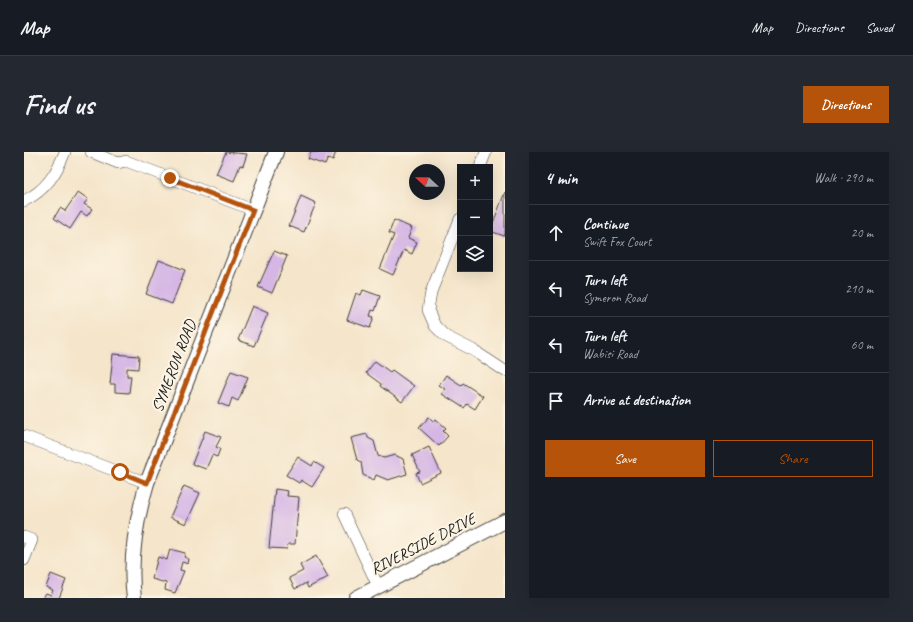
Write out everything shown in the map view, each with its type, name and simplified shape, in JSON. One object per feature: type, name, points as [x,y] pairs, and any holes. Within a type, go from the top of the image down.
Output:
[{"type":"street","points":[[24,201],[50,182],[58,169],[65,152]]},
{"type":"street","points":[[91,152],[118,163],[126,161],[253,210]]},
{"type":"street","name":"SYMERON ROAD","points":[[134,598],[134,544],[138,514],[147,483],[276,152]]},
{"type":"street","points":[[481,164],[486,152]]},
{"type":"street","points":[[457,227],[432,292],[428,310],[435,326],[445,336],[473,350],[505,371]]},
{"type":"street","points":[[24,436],[147,483]]},
{"type":"street","points":[[344,514],[378,586]]},
{"type":"street","name":"RIVERSIDE DRIVE","points":[[356,598],[505,521]]},
{"type":"street","points":[[24,537],[32,540],[24,560]]},
{"type":"building","points":[[226,152],[247,154],[243,166],[240,165],[234,181],[216,174]]},
{"type":"building","points":[[311,152],[336,152],[333,160],[328,158],[325,165],[308,159]]},
{"type":"building","points":[[78,192],[88,199],[84,204],[92,209],[87,216],[81,212],[70,229],[54,218],[60,208],[65,211]]},
{"type":"building","points":[[505,192],[504,236],[493,232],[493,223]]},
{"type":"building","points":[[301,196],[316,203],[304,232],[289,226]]},
{"type":"building","points":[[394,220],[412,228],[408,238],[417,242],[412,254],[404,250],[393,275],[380,269],[394,235],[389,233]]},
{"type":"building","points":[[274,251],[287,256],[272,293],[258,287]]},
{"type":"building","points":[[159,260],[185,270],[172,304],[146,294]]},
{"type":"building","points":[[363,290],[380,296],[375,311],[372,310],[370,316],[374,317],[370,328],[347,320],[356,293],[361,295]]},
{"type":"building","points":[[252,306],[268,313],[254,346],[238,340]]},
{"type":"building","points":[[113,354],[139,356],[138,369],[127,368],[127,376],[131,376],[129,393],[115,392],[115,384],[110,384]]},
{"type":"building","points":[[375,361],[390,372],[392,370],[414,386],[402,402],[380,386],[381,384],[366,373]]},
{"type":"building","points":[[231,371],[248,377],[238,401],[232,398],[229,407],[218,403]]},
{"type":"building","points":[[446,375],[461,385],[463,383],[483,396],[475,409],[467,404],[464,408],[442,394],[445,389],[439,385]]},
{"type":"building","points":[[429,417],[434,422],[436,419],[446,428],[443,431],[448,436],[439,446],[419,428]]},
{"type":"building","points":[[205,431],[221,437],[216,447],[220,449],[217,457],[212,455],[206,469],[192,464]]},
{"type":"building","points":[[367,434],[368,438],[374,441],[378,456],[384,458],[395,455],[403,459],[407,474],[388,480],[376,475],[374,480],[363,475],[361,462],[357,460],[351,438]]},
{"type":"building","points":[[429,447],[441,473],[420,483],[416,473],[420,472],[412,455]]},
{"type":"building","points":[[298,457],[312,466],[314,462],[324,468],[312,487],[301,480],[299,483],[286,475]]},
{"type":"building","points":[[184,486],[200,493],[186,524],[170,517]]},
{"type":"building","points":[[275,489],[288,491],[287,496],[299,497],[295,544],[288,544],[287,549],[269,548]]},
{"type":"building","points":[[170,549],[185,553],[184,557],[189,559],[188,564],[182,562],[180,570],[184,571],[175,593],[165,590],[166,583],[152,579],[158,557],[167,560]]},
{"type":"building","points":[[316,556],[328,577],[308,588],[306,583],[295,589],[289,578],[303,571],[300,565]]},
{"type":"building","points":[[51,574],[66,580],[59,598],[43,598],[46,593],[51,595],[53,590],[46,587]]},
{"type":"route","points":[[120,472],[147,483],[253,210],[170,178]]}]
